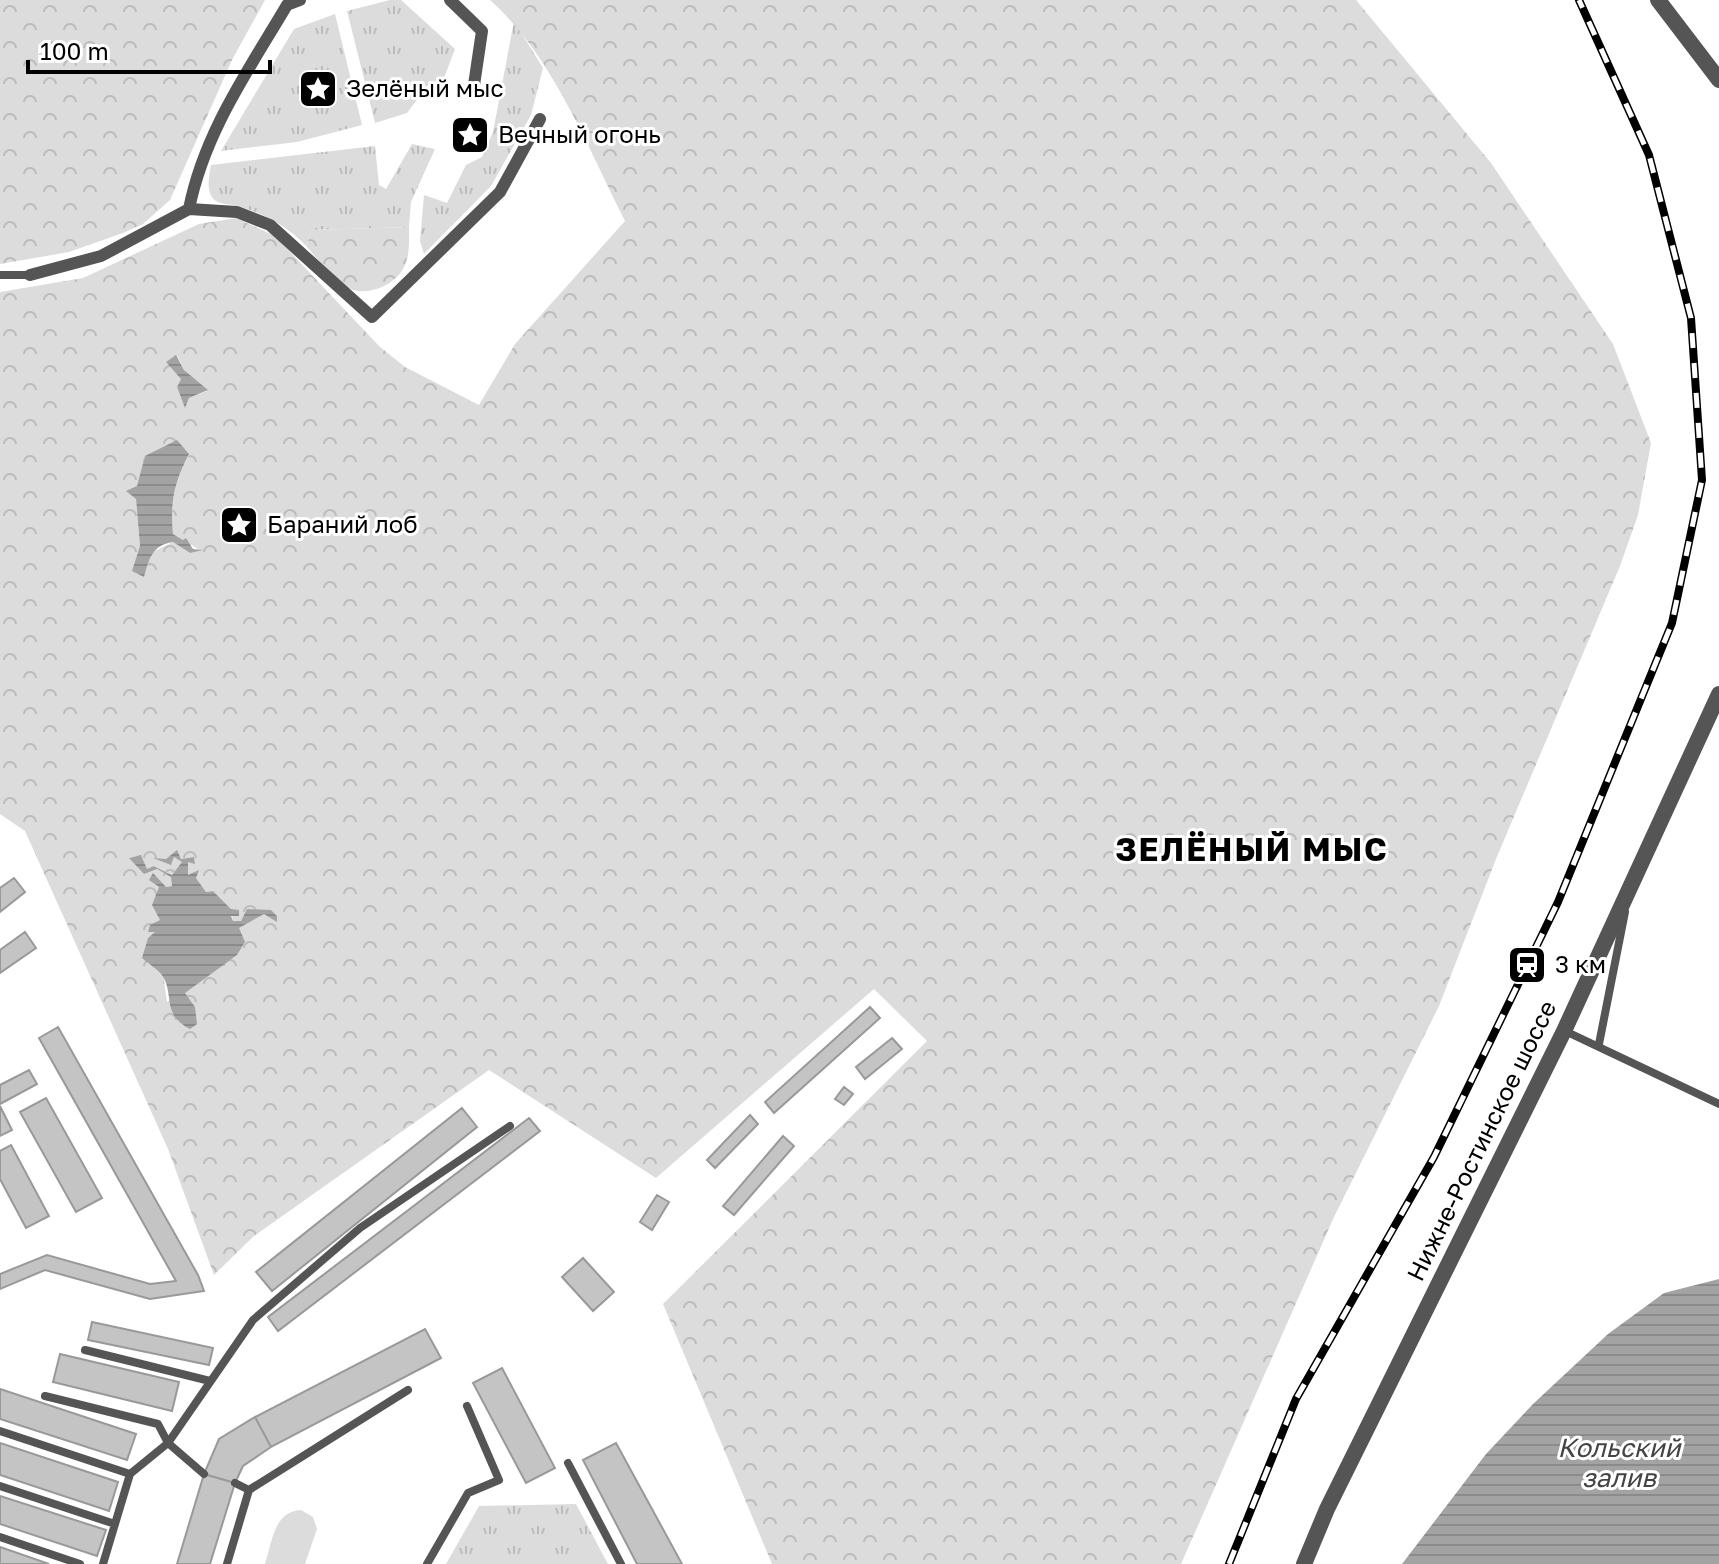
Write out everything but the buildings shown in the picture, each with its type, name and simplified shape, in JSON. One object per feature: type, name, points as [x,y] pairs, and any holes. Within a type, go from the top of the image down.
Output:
[{"type":"street","points":[[189,209],[212,133],[287,5],[300,0]]},
{"type":"street","points":[[450,0],[482,31],[474,85]]},
{"type":"street","points":[[1658,0],[1719,80]]},
{"type":"street","points":[[30,275],[101,256],[189,209],[237,212],[270,225],[372,317],[500,192],[540,119]]},
{"type":"street","name":"Нижне-Ростинское шоссе","points":[[1304,1564],[1327,1509],[1564,1031],[1719,694]]},
{"type":"lane","points":[[0,275],[30,275]]},
{"type":"lane","points":[[1599,1044],[1628,896]]},
{"type":"lane","points":[[1564,1031],[1599,1044],[1719,1104]]},
{"type":"lane","points":[[103,1564],[130,1474],[168,1443],[193,1412],[210,1381],[253,1320],[360,1228],[510,1126]]},
{"type":"lane","points":[[85,1350],[210,1381]]},
{"type":"lane","points":[[227,1564],[249,1490],[408,1390]]},
{"type":"lane","points":[[45,1396],[158,1424],[168,1443],[204,1474]]},
{"type":"lane","points":[[427,1564],[468,1493],[499,1480],[467,1406]]},
{"type":"lane","points":[[0,1431],[130,1474]]},
{"type":"lane","points":[[568,1463],[621,1564]]},
{"type":"lane","points":[[235,1483],[249,1490]]},
{"type":"lane","points":[[0,1486],[115,1524]]},
{"type":"lane","points":[[0,1537],[80,1564]]},
{"type":"green space","points":[[0,0],[265,0],[232,60],[170,200],[143,224],[69,252],[0,264]]},
{"type":"green space","points":[[401,0],[455,49],[441,86],[429,84],[407,113],[375,123],[347,11]]},
{"type":"green space","points":[[490,0],[1356,0],[1491,163],[1613,344],[1651,443],[1638,515],[1620,566],[1496,859],[1439,1006],[1334,1217],[1181,1564],[772,1564],[663,1304],[927,1041],[874,989],[656,1178],[489,1070],[254,1236],[214,1275],[168,1149],[25,831],[0,814],[0,292],[83,278],[199,224],[236,218],[275,236],[379,346],[405,367],[479,405],[515,344],[625,221],[567,104],[532,47]],"holes":[[[177,355],[184,370],[207,391],[189,398],[185,407],[177,387],[181,379]],[[189,455],[174,493],[173,534],[200,550],[190,553],[173,542],[151,553],[140,546],[136,499],[145,456]],[[177,851],[181,859],[194,857],[188,861],[188,876],[196,878],[206,892],[213,891],[231,909],[233,921],[241,922],[271,910],[239,927],[237,955],[167,1002],[157,931],[160,921],[159,887],[150,880],[166,887],[176,885],[171,876],[157,869],[144,873],[130,858],[141,855],[147,870],[155,866],[172,875],[183,862],[174,857],[171,865],[157,859],[166,859]]]},
{"type":"green space","points":[[335,14],[362,125],[297,142],[221,151],[294,29]]},
{"type":"green space","points":[[514,21],[543,68],[531,115],[491,186],[424,254],[420,241],[424,195],[447,203],[466,165],[482,157],[493,132]]},
{"type":"green space","points":[[412,144],[435,149],[411,202],[409,227],[312,230],[306,246],[268,218],[216,201],[209,189],[211,165],[375,146],[379,185],[386,189]]},
{"type":"green space","points":[[409,227],[408,256],[401,272],[388,284],[371,290],[354,290],[340,283],[306,246],[312,230]]},
{"type":"green space","points":[[576,1504],[608,1564],[446,1564],[479,1506]]},
{"type":"green space","points":[[301,1510],[313,1517],[317,1529],[305,1564],[265,1564],[280,1522],[292,1512]]},
{"type":"water","points":[[176,355],[184,370],[208,390],[189,398],[185,408],[177,387],[181,379],[166,362]]},
{"type":"water","points":[[177,440],[189,454],[174,493],[173,534],[183,540],[186,538],[193,549],[203,550],[190,553],[173,542],[160,546],[152,554],[144,577],[132,571],[140,546],[136,499],[126,491],[137,486],[145,456]]},
{"type":"water","points":[[177,850],[181,859],[194,857],[195,864],[188,862],[188,875],[199,870],[196,878],[206,892],[213,891],[231,909],[239,910],[239,916],[231,916],[233,921],[241,921],[247,909],[271,910],[277,916],[277,922],[264,914],[239,928],[245,942],[237,955],[185,993],[195,1007],[197,1024],[190,1029],[175,1017],[162,975],[142,958],[148,938],[155,932],[148,932],[150,925],[160,920],[152,905],[159,887],[149,880],[153,873],[166,887],[172,886],[171,877],[157,869],[144,874],[129,858],[141,855],[147,869],[154,866],[172,875],[182,862],[174,857],[171,865],[153,858],[166,859]]},
{"type":"water","name":"Кольский залив","points":[[1719,1279],[1719,1564],[1402,1564],[1486,1454],[1533,1404],[1608,1334],[1664,1293]]},
{"type":"railway","points":[[1229,1564],[1296,1399],[1434,1157],[1558,902],[1672,623],[1702,480],[1691,318],[1649,155],[1579,0]]},
{"type":"place","name":"Зелёный мыс","points":[[318,89]]},
{"type":"place","name":"Вечный огонь","points":[[470,135]]},
{"type":"place","name":"Бараний лоб","points":[[239,525]]},
{"type":"place","name":"3 км","points":[[1527,965]]},
{"type":"district","name":"ЗЕЛЁНЫЙ МЫС","points":[[1252,850]]}]
